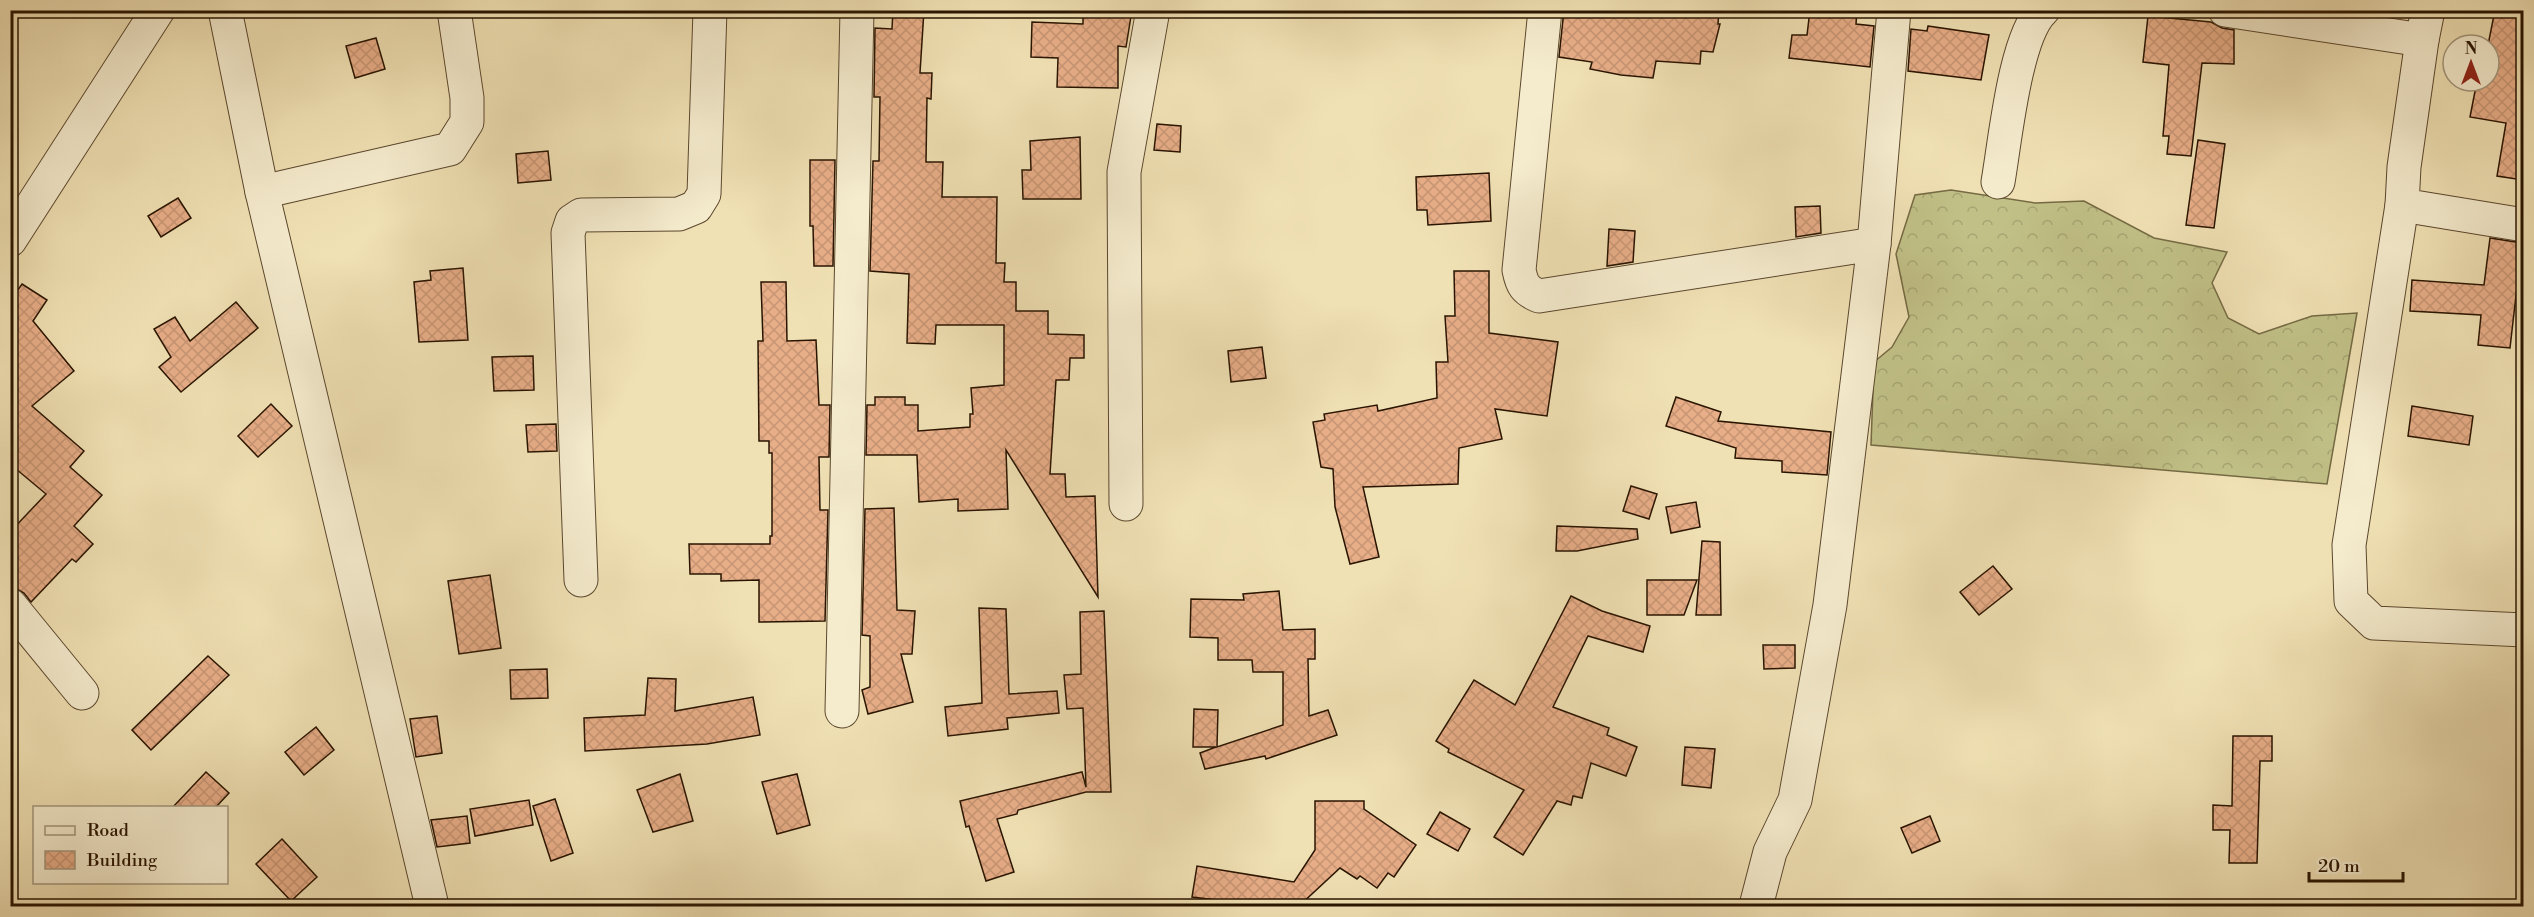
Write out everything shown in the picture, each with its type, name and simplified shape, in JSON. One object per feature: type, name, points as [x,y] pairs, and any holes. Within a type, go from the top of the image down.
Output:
[{"type":"street","points":[[10,240],[158,10]]},
{"type":"street","points":[[225,10],[262,192],[432,906]]},
{"type":"street","points":[[262,192],[450,149],[467,122],[467,98],[454,10]]},
{"type":"street","points":[[580,580],[568,233],[572,220],[581,215],[679,214],[696,207],[704,194],[710,10]]},
{"type":"street","points":[[842,711],[857,10]]},
{"type":"street","points":[[1126,504],[1124,172],[1153,10]]},
{"type":"street","points":[[1545,10],[1519,270],[1522,283],[1527,291],[1539,296],[1874,244]]},
{"type":"street","points":[[1756,906],[1770,852],[1795,800],[1830,605],[1874,244],[1894,10]]},
{"type":"street","points":[[1998,182],[2021,54],[2038,15],[2043,10]]},
{"type":"street","points":[[2225,10],[2425,25],[2404,167],[2402,205],[2349,545],[2351,601],[2374,623],[2523,630]]},
{"type":"street","points":[[2402,205],[2523,225]]},
{"type":"street","points":[[10,605],[81,693]]},
{"type":"green space","points":[[1951,190],[2035,203],[2084,201],[2154,238],[2227,252],[2212,283],[2228,318],[2259,334],[2312,316],[2357,313],[2327,484],[1871,445],[1874,362],[1892,347],[1909,317],[1896,254],[1915,195]]},
{"type":"building","points":[[893,10],[924,10],[920,73],[932,73],[931,99],[927,98],[926,162],[943,162],[942,197],[997,197],[996,263],[1005,263],[1004,282],[1016,282],[1016,311],[1048,311],[1048,334],[1084,335],[1084,358],[1070,358],[1069,380],[1056,380],[1050,474],[1065,474],[1066,497],[1095,496],[1098,597],[1006,450],[1008,509],[958,511],[958,499],[919,502],[917,455],[866,455],[867,405],[875,405],[875,397],[905,397],[905,405],[918,405],[918,431],[970,427],[970,414],[973,414],[971,388],[1004,385],[1004,325],[936,325],[935,344],[907,343],[909,274],[870,271],[873,161],[879,161],[880,97],[874,97],[875,28],[892,29]]},
{"type":"building","points":[[1083,10],[1132,10],[1126,47],[1118,46],[1118,88],[1057,87],[1058,58],[1031,57],[1032,22],[1083,24]]},
{"type":"building","points":[[1564,10],[1719,10],[1718,24],[1720,24],[1713,52],[1701,51],[1700,64],[1656,61],[1653,78],[1590,69],[1592,62],[1559,57]]},
{"type":"building","points":[[1810,10],[1857,10],[1856,24],[1874,26],[1870,67],[1789,58],[1792,35],[1807,35]]},
{"type":"building","points":[[2495,10],[2523,10],[2523,180],[2497,176],[2506,123],[2470,117],[2475,93],[2501,93],[2501,33],[2490,33]]},
{"type":"building","points":[[2148,16],[2211,22],[2222,28],[2234,30],[2234,64],[2202,63],[2191,156],[2167,154],[2169,136],[2163,136],[2169,65],[2143,62]]},
{"type":"building","points":[[1928,26],[1989,35],[1981,80],[1908,71],[1911,29],[1927,31]]},
{"type":"building","points":[[376,38],[385,69],[355,78],[346,46]]},
{"type":"building","points":[[1157,124],[1181,126],[1180,152],[1154,150]]},
{"type":"building","points":[[1080,137],[1081,199],[1023,199],[1022,170],[1031,170],[1030,141]]},
{"type":"building","points":[[2198,140],[2225,144],[2214,228],[2186,225]]},
{"type":"building","points":[[548,151],[551,180],[518,183],[516,154]]},
{"type":"building","points":[[810,160],[835,160],[833,266],[814,266],[813,226],[810,226]]},
{"type":"building","points":[[1489,173],[1491,221],[1428,225],[1427,210],[1417,210],[1416,177]]},
{"type":"building","points":[[178,198],[191,218],[161,237],[148,216]]},
{"type":"building","points":[[1820,206],[1821,233],[1796,237],[1795,207]]},
{"type":"building","points":[[1609,229],[1635,231],[1633,262],[1607,266]]},
{"type":"building","points":[[2490,238],[2522,243],[2510,348],[2478,345],[2481,315],[2410,311],[2412,280],[2484,285]]},
{"type":"building","points":[[463,268],[468,340],[419,342],[414,282],[431,280],[430,271]]},
{"type":"building","points":[[1454,271],[1489,271],[1489,333],[1558,342],[1547,416],[1495,409],[1502,439],[1459,448],[1458,484],[1363,487],[1379,557],[1350,564],[1335,507],[1333,469],[1321,467],[1313,422],[1325,420],[1324,414],[1377,405],[1378,411],[1437,398],[1436,362],[1448,362],[1445,316],[1455,316]]},
{"type":"building","points":[[761,282],[786,282],[787,341],[816,340],[819,405],[830,405],[829,457],[819,457],[820,510],[828,510],[825,621],[759,622],[759,580],[721,581],[721,574],[690,574],[689,544],[770,544],[770,536],[772,536],[772,453],[769,453],[769,441],[759,441],[758,341],[763,341]]},
{"type":"building","points":[[22,284],[47,300],[33,321],[74,371],[32,406],[84,451],[70,467],[102,495],[74,526],[93,544],[76,562],[72,559],[31,602],[24,593],[10,585],[10,532],[46,494],[10,464],[10,293],[13,297]]},
{"type":"building","points":[[236,302],[258,328],[181,392],[159,367],[171,357],[154,329],[175,317],[190,341]]},
{"type":"building","points":[[1262,347],[1266,378],[1231,382],[1228,351]]},
{"type":"building","points":[[533,356],[534,390],[494,391],[492,357]]},
{"type":"building","points":[[1676,397],[1721,412],[1718,421],[1831,432],[1827,475],[1782,472],[1782,461],[1735,458],[1736,448],[1666,426]]},
{"type":"building","points":[[271,404],[292,426],[258,457],[238,436]]},
{"type":"building","points":[[2412,406],[2473,416],[2469,445],[2408,436]]},
{"type":"building","points":[[556,424],[557,451],[528,452],[526,425]]},
{"type":"building","points":[[1631,486],[1657,494],[1649,519],[1623,511]]},
{"type":"building","points":[[1696,502],[1700,527],[1671,533],[1666,507]]},
{"type":"building","points":[[894,508],[897,610],[915,611],[912,654],[901,654],[913,702],[868,714],[862,690],[870,687],[870,636],[862,635],[865,509]]},
{"type":"building","points":[[1557,526],[1637,529],[1638,539],[1577,551],[1556,551]]},
{"type":"building","points":[[1702,541],[1720,542],[1721,615],[1696,615]]},
{"type":"building","points":[[1993,566],[2012,589],[1979,615],[1960,592]]},
{"type":"building","points":[[490,575],[501,648],[459,654],[448,581]]},
{"type":"building","points":[[1647,580],[1697,580],[1684,615],[1647,615]]},
{"type":"building","points":[[1279,591],[1283,630],[1315,629],[1315,659],[1308,659],[1309,716],[1328,710],[1337,735],[1266,759],[1265,756],[1205,769],[1200,753],[1216,747],[1193,747],[1194,709],[1218,710],[1217,747],[1283,725],[1283,672],[1253,672],[1252,660],[1218,660],[1218,638],[1190,637],[1191,599],[1244,600],[1243,594]]},
{"type":"building","points":[[1571,596],[1602,611],[1650,626],[1643,652],[1588,636],[1553,707],[1609,728],[1607,735],[1637,747],[1626,776],[1591,763],[1582,798],[1573,796],[1571,805],[1557,801],[1523,855],[1494,837],[1524,790],[1448,752],[1449,749],[1436,741],[1474,680],[1515,705]]},
{"type":"building","points":[[979,608],[1006,609],[1009,694],[1057,691],[1059,713],[1007,718],[1008,729],[948,736],[945,707],[982,703]]},
{"type":"building","points":[[1104,611],[1111,792],[1086,792],[1018,810],[1017,814],[997,819],[1014,872],[986,881],[969,826],[966,827],[960,801],[1082,772],[1086,787],[1083,708],[1067,709],[1064,675],[1081,674],[1080,612]]},
{"type":"building","points":[[1763,645],[1795,645],[1795,668],[1764,669]]},
{"type":"building","points":[[208,656],[229,675],[151,750],[132,730]]},
{"type":"building","points":[[547,669],[548,698],[511,699],[510,670]]},
{"type":"building","points":[[648,678],[676,679],[675,711],[753,697],[760,735],[707,744],[585,751],[584,718],[645,715]]},
{"type":"building","points":[[437,716],[442,753],[416,757],[410,719]]},
{"type":"building","points":[[316,727],[334,750],[304,775],[285,752]]},
{"type":"building","points":[[2233,736],[2272,736],[2272,761],[2260,761],[2257,863],[2229,863],[2230,830],[2213,830],[2213,805],[2232,806]]},
{"type":"building","points":[[1685,747],[1715,749],[1711,788],[1682,785]]},
{"type":"building","points":[[206,772],[229,793],[217,806],[174,806]]},
{"type":"building","points":[[680,774],[693,821],[653,832],[637,790]]},
{"type":"building","points":[[797,774],[810,825],[777,834],[762,782]]},
{"type":"building","points":[[555,799],[573,853],[551,861],[533,806]]},
{"type":"building","points":[[529,800],[533,825],[475,836],[470,809]]},
{"type":"building","points":[[1315,801],[1364,801],[1364,809],[1416,845],[1394,877],[1388,873],[1377,888],[1360,876],[1357,879],[1340,868],[1299,906],[1266,906],[1192,897],[1197,866],[1294,882],[1315,850]]},
{"type":"building","points":[[1440,812],[1470,829],[1458,851],[1427,834]]},
{"type":"building","points":[[467,816],[470,843],[437,847],[431,820]]},
{"type":"building","points":[[1930,816],[1940,841],[1912,853],[1901,828]]},
{"type":"building","points":[[282,839],[317,877],[291,901],[256,864]]}]
